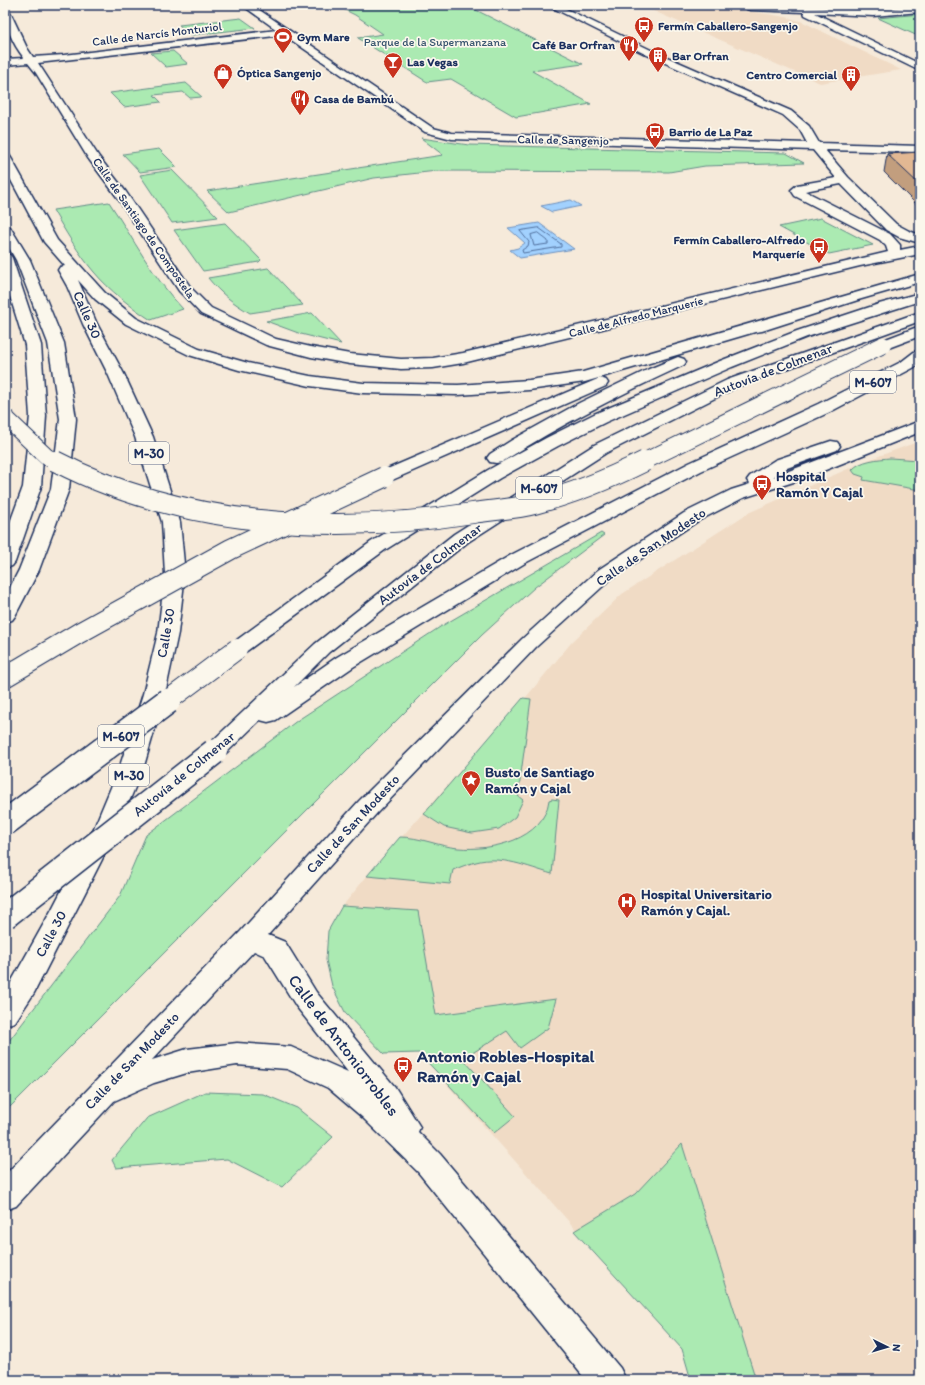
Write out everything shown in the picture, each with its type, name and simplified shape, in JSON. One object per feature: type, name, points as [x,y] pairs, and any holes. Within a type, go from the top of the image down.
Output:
[{"type":"main road","name":"Calle de Sangenjo","points":[[246,5],[429,130],[452,136],[920,149]]},
{"type":"main road","points":[[551,5],[650,53],[787,113],[804,128],[810,139],[844,180],[891,227],[904,234],[920,239]]},
{"type":"main road","points":[[739,6],[814,16]]},
{"type":"main road","points":[[750,7],[798,7],[872,13]]},
{"type":"main road","points":[[798,7],[825,22],[920,68]]},
{"type":"main road","points":[[825,22],[872,13],[920,9]]},
{"type":"main road","name":"Calle de Santiago de Compostela","points":[[5,12],[22,49],[32,61],[94,158],[122,194],[186,291],[206,311],[271,342],[310,352],[350,359]]},
{"type":"main road","name":"Calle de Narcís Monturiol","points":[[5,62],[32,61],[285,32]]},
{"type":"main road","name":"Calle de Narcís Monturiol","points":[[5,67],[32,61]]},
{"type":"main road","name":"M-30","points":[[5,158],[51,242]]},
{"type":"main road","points":[[844,180],[797,190],[799,193],[886,237],[893,245],[892,255]]},
{"type":"main road","points":[[874,232],[886,230],[891,227]]},
{"type":"main road","points":[[5,230],[23,260],[56,343],[68,419],[60,489],[29,570],[5,616]]},
{"type":"main road","points":[[51,242],[100,296],[131,321],[163,338],[194,352],[245,367],[310,381],[363,388],[458,390],[529,385],[585,377],[769,323],[853,296],[920,278]]},
{"type":"main road","name":"Calle 30","points":[[5,1014],[20,993],[65,909],[106,828],[132,766],[154,694],[168,633],[175,574],[171,522],[144,437],[116,374],[90,324],[74,286],[51,242]]},
{"type":"main road","name":"Calle de Alfredo Marqueríe","points":[[350,359],[401,364],[433,363],[463,358],[892,255],[920,250]]},
{"type":"main road","points":[[5,258],[33,344],[38,416],[32,487],[5,562]]},
{"type":"main road","name":"Autovía de Colmenar","points":[[5,823],[378,546],[494,474],[552,442],[600,418],[726,364],[802,334],[884,307],[920,297]]},
{"type":"main road","name":"Autovía de Colmenar","points":[[5,916],[214,752],[322,648],[461,538],[600,449],[733,383],[920,316]]},
{"type":"main road","points":[[5,677],[79,632],[231,549],[384,477],[552,403],[613,378],[769,323]]},
{"type":"main road","points":[[378,546],[462,480],[520,442],[564,417],[638,380],[769,323]]},
{"type":"main road","points":[[5,414],[7,418],[47,457],[82,475],[124,491],[186,507],[256,520],[340,525],[442,518],[533,504],[602,482],[883,345],[920,331]]},
{"type":"main road","name":"M-607","points":[[824,408],[907,365],[920,355]]},
{"type":"main road","points":[[214,752],[345,662],[518,559],[695,468],[824,408],[920,372]]},
{"type":"main road","name":"Calle de San Modesto","points":[[737,494],[781,464],[812,454],[906,416],[920,412]]},
{"type":"main road","name":"Calle de San Modesto","points":[[5,1196],[250,938],[368,807],[535,638],[606,574],[691,517],[737,494],[797,475],[920,426]]},
{"type":"main road","name":"Calle de Antoniorrobles","points":[[250,938],[275,949],[306,999],[385,1096],[429,1163]]},
{"type":"main road","name":"Calle de Antoniorrobles","points":[[102,1093],[145,1074],[187,1060],[237,1054],[291,1058],[338,1080],[373,1108],[429,1163],[608,1380]]},
{"type":"shaded area","points":[[694,5],[786,17],[803,22],[901,70],[820,83],[642,6]]},
{"type":"shaded area","name":"Hospital Universitario Ramón y Cajal.","points":[[920,441],[920,1380],[691,1380],[682,1349],[419,1053],[384,1054],[346,1014],[332,986],[326,960],[328,931],[341,908],[367,876],[527,696],[571,643],[622,594],[748,513],[868,460]]},
{"type":"green space","name":"Parque de la Supermanzana","points":[[300,5],[466,5],[583,64],[532,71],[591,104],[516,117],[451,79],[427,82],[358,38],[383,34],[355,15],[339,7],[306,10]]},
{"type":"green space","points":[[920,14],[920,37],[878,18]]},
{"type":"green space","points":[[241,18],[255,28],[192,35],[179,25]]},
{"type":"green space","points":[[173,51],[188,64],[166,67],[151,53]]},
{"type":"green space","points":[[186,83],[202,97],[190,98],[183,92],[154,95],[161,102],[124,107],[110,93]]},
{"type":"green space","points":[[421,138],[469,145],[786,153],[804,163],[705,166],[669,172],[437,171],[374,178],[229,212],[207,191],[443,155]]},
{"type":"green space","points":[[159,149],[177,167],[140,172],[123,154]]},
{"type":"green space","points":[[172,170],[218,217],[172,223],[140,175]]},
{"type":"green space","points":[[109,202],[153,271],[183,309],[151,320],[128,304],[107,286],[88,265],[53,210]]},
{"type":"green space","points":[[821,218],[873,245],[829,254],[779,227]]},
{"type":"green space","points":[[225,223],[261,260],[259,262],[203,271],[174,230]]},
{"type":"green space","points":[[268,268],[303,305],[250,313],[227,297],[208,278]]},
{"type":"green space","points":[[312,313],[341,344],[301,334],[266,321]]},
{"type":"green space","points":[[890,458],[920,460],[920,490],[863,480],[864,477],[855,474],[852,470],[865,462]]},
{"type":"green space","points":[[601,533],[604,535],[535,587],[482,635],[5,1112],[5,1046],[120,896],[146,835],[298,720],[440,627]]},
{"type":"green space","points":[[523,698],[531,699],[518,796],[523,800],[515,817],[499,829],[472,833],[444,827],[424,814]]},
{"type":"green space","points":[[549,800],[559,800],[552,874],[524,865],[505,861],[485,860],[453,870],[450,884],[367,876],[400,837],[415,838],[458,848],[500,845],[527,834],[537,825],[545,814]]},
{"type":"green space","points":[[342,906],[418,911],[436,1015],[556,999],[548,1028],[520,1048],[507,1031],[463,1059],[515,1116],[494,1133],[419,1053],[384,1054],[346,1014],[332,986],[326,960],[328,931]]},
{"type":"green space","points":[[205,1092],[263,1094],[297,1108],[333,1137],[282,1187],[227,1159],[116,1168],[112,1160],[147,1118]]},
{"type":"green space","points":[[682,1144],[756,1380],[691,1380],[682,1349],[574,1231],[635,1194]]},
{"type":"water","points":[[571,200],[581,206],[552,212],[541,206]]},
{"type":"water","points":[[539,223],[574,249],[520,258],[510,250],[518,248],[525,243],[508,228]]},
{"type":"building","points":[[920,152],[920,185],[887,154]]},
{"type":"place","name":"Fermín Caballero-Sangenjo","points":[[644,43]]},
{"type":"place","name":"Gym Mare","points":[[283,54]]},
{"type":"place","name":"Café Bar Orfran","points":[[629,62]]},
{"type":"place","name":"Bar Orfran","points":[[658,73]]},
{"type":"place","name":"Las Vegas","points":[[393,79]]},
{"type":"place","name":"Óptica Sangenjo","points":[[223,90]]},
{"type":"place","name":"Centro Comercial","points":[[851,92]]},
{"type":"place","name":"Casa de Bambú","points":[[300,116]]},
{"type":"place","name":"Barrio de La Paz","points":[[655,149]]},
{"type":"place","name":"Fermín Caballero-Alfredo Marqueríe","points":[[819,264]]},
{"type":"place","name":"Hospital Ramón Y Cajal","points":[[762,501]]},
{"type":"place","name":"Busto de Santiago Ramón y Cajal","points":[[471,797]]},
{"type":"place","name":"Hospital Universitario Ramón y Cajal.","points":[[627,919]]},
{"type":"place","name":"Antonio Robles-Hospital Ramón y Cajal","points":[[403,1083]]}]
